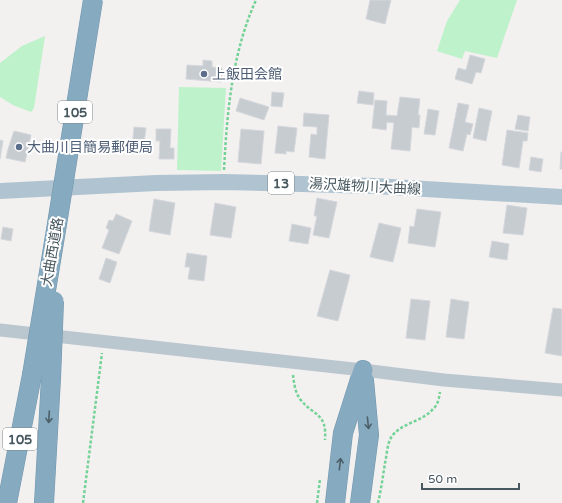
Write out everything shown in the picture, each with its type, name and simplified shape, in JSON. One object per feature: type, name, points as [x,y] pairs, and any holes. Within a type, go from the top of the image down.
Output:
[{"type":"highway","name":"大曲西道路","points":[[8,503],[32,375],[93,0]]},
{"type":"highway","points":[[44,503],[57,224]]},
{"type":"highway","points":[[335,503],[343,433],[363,370]]},
{"type":"highway","points":[[360,503],[369,435],[363,370]]},
{"type":"main road","name":"湯沢雄物川大曲線","points":[[0,191],[148,183],[224,182],[375,186],[562,197]]},
{"type":"street","points":[[0,330],[444,380],[562,390]]},
{"type":"path","points":[[224,182],[225,149],[231,90],[243,35],[249,15],[256,0]]},
{"type":"path","points":[[83,503],[104,341]]},
{"type":"path","points":[[293,362],[295,388],[300,398],[322,420],[324,427],[324,444]]},
{"type":"path","points":[[378,503],[391,438],[405,425],[428,414],[434,409],[444,380]]},
{"type":"path","points":[[317,503],[321,477]]},
{"type":"green space","points":[[460,0],[517,0],[497,58],[465,51],[462,59],[437,51],[447,21]]},
{"type":"green space","points":[[45,36],[34,108],[31,112],[13,105],[0,97],[0,63],[22,46]]},
{"type":"green space","points":[[179,87],[226,88],[221,171],[177,170]]},
{"type":"building","points":[[370,0],[391,0],[385,24],[366,19]]},
{"type":"building","points":[[470,55],[485,59],[481,73],[476,72],[472,84],[455,79],[458,68],[466,70]]},
{"type":"building","name":"上飯田会館","points":[[203,60],[212,61],[212,67],[222,68],[221,82],[186,79],[187,65],[203,66]]},
{"type":"building","points":[[359,91],[374,93],[373,105],[357,103]]},
{"type":"building","points":[[272,92],[284,93],[282,107],[271,106]]},
{"type":"building","points":[[400,97],[420,99],[418,115],[420,115],[419,128],[412,127],[410,151],[391,149],[394,123],[387,122],[386,130],[372,128],[375,100],[387,101],[386,115],[397,116]]},
{"type":"building","points":[[240,98],[269,107],[264,120],[236,111]]},
{"type":"building","points":[[458,103],[469,105],[465,122],[473,124],[470,135],[467,134],[463,151],[449,148]]},
{"type":"building","points":[[479,108],[492,111],[486,141],[473,138]]},
{"type":"building","points":[[428,109],[439,111],[435,135],[424,134]]},
{"type":"building","points":[[304,113],[329,115],[325,159],[309,157],[311,134],[317,135],[317,127],[303,126]]},
{"type":"building","points":[[518,115],[530,117],[528,131],[515,129]]},
{"type":"building","points":[[278,126],[297,128],[294,152],[286,151],[286,154],[275,153]]},
{"type":"building","points":[[134,127],[146,128],[143,150],[132,149]]},
{"type":"building","points":[[156,129],[171,129],[170,148],[174,148],[174,159],[159,159],[160,141],[156,141]]},
{"type":"building","points":[[241,129],[264,131],[261,164],[238,162]]},
{"type":"building","points":[[507,130],[528,133],[527,141],[523,141],[519,168],[502,165]]},
{"type":"building","points":[[14,131],[31,135],[25,162],[6,158]]},
{"type":"building","points":[[0,140],[3,141],[0,159]]},
{"type":"building","points":[[561,152],[562,169],[560,169]]},
{"type":"building","points":[[531,157],[543,159],[541,172],[529,170]]},
{"type":"building","points":[[317,198],[337,202],[329,238],[313,235],[317,216],[314,216]]},
{"type":"building","points":[[154,199],[175,203],[170,235],[149,231]]},
{"type":"building","points":[[215,203],[236,207],[231,238],[210,235]]},
{"type":"building","points":[[507,205],[527,208],[523,235],[503,233]]},
{"type":"building","points":[[417,209],[441,212],[435,247],[408,243],[410,226],[414,227]]},
{"type":"building","points":[[116,214],[132,221],[119,254],[102,248],[109,230],[106,228],[109,220],[113,221]]},
{"type":"building","points":[[379,223],[401,228],[393,262],[370,257]]},
{"type":"building","points":[[292,224],[311,228],[308,244],[289,241]]},
{"type":"building","points":[[3,227],[13,229],[11,241],[1,239]]},
{"type":"building","points":[[492,241],[509,244],[507,260],[489,257]]},
{"type":"building","points":[[187,253],[207,256],[204,281],[188,279],[190,267],[185,267]]},
{"type":"building","points":[[106,258],[117,262],[110,283],[99,279]]},
{"type":"building","points":[[330,270],[350,275],[338,321],[317,316]]},
{"type":"building","points":[[411,299],[430,301],[425,340],[406,338]]},
{"type":"building","points":[[451,299],[469,302],[464,339],[446,337]]},
{"type":"building","points":[[553,308],[562,309],[562,356],[545,353]]},
{"type":"place","name":"上飯田会館","points":[[204,74]]},
{"type":"place","name":"大曲川目簡易郵便局","points":[[19,147]]}]
